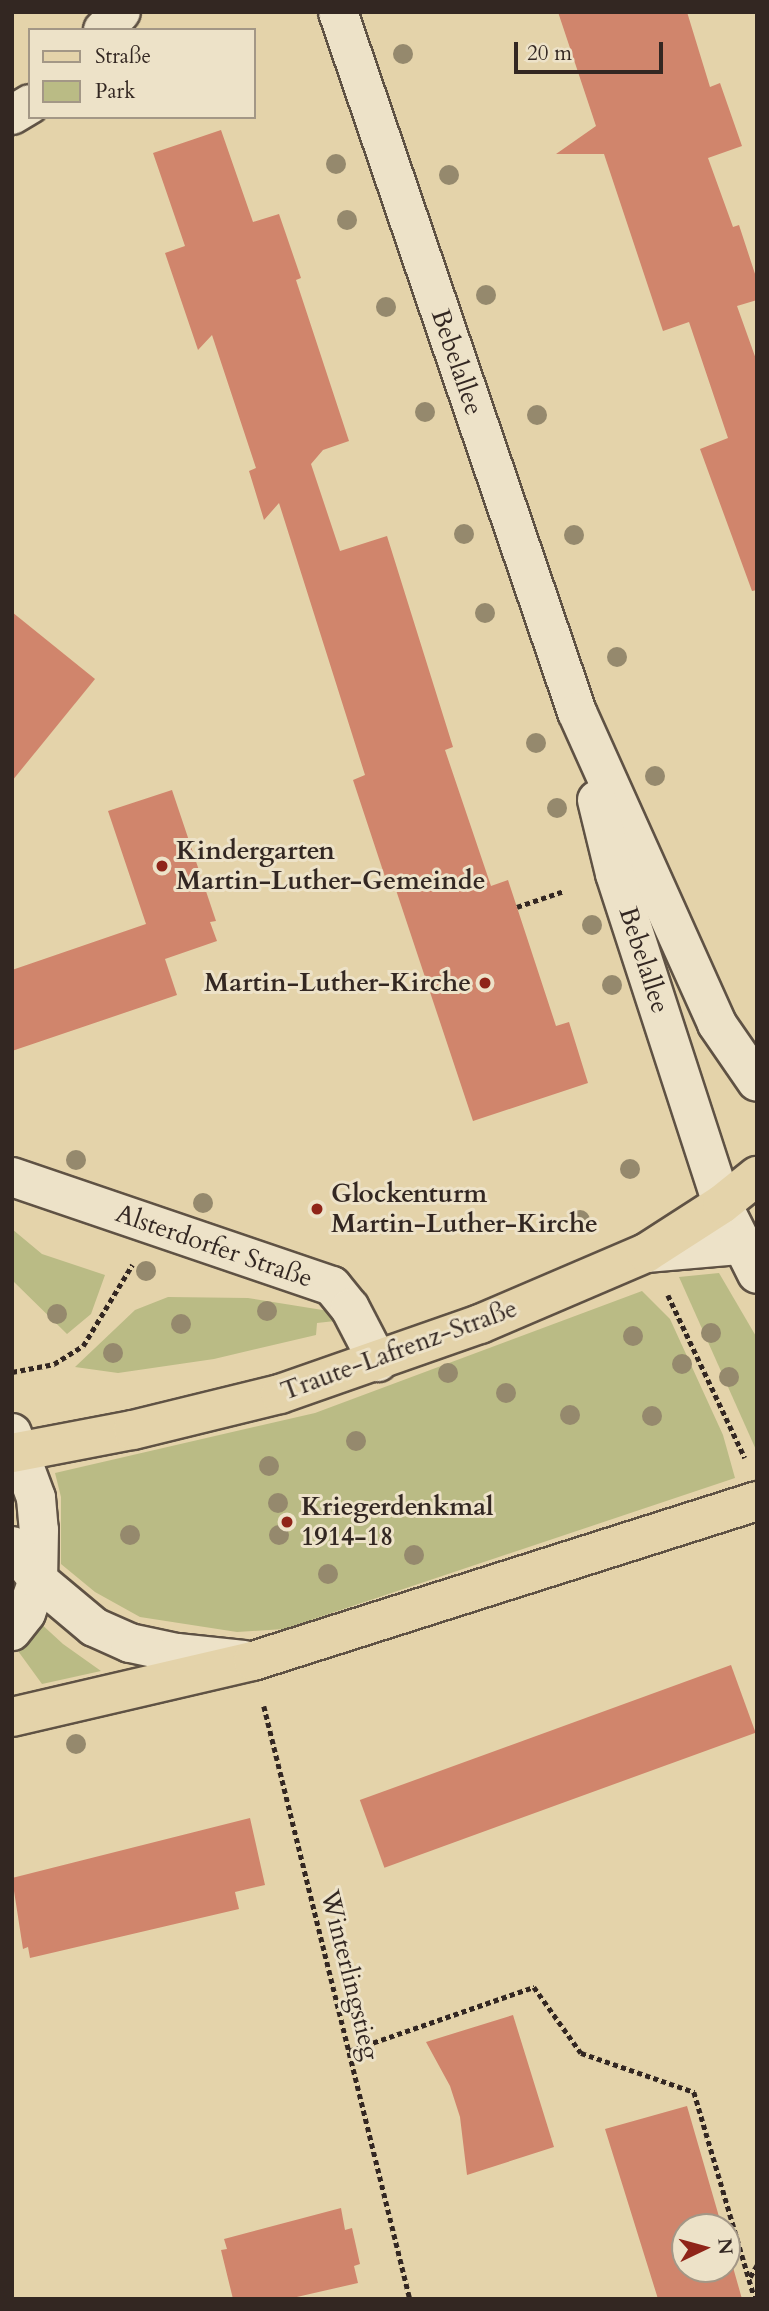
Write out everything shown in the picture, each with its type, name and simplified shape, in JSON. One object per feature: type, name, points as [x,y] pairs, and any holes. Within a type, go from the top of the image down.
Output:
[{"type":"main road","name":"Traute-Lafrenz-Straße","points":[[16,1446],[133,1430],[280,1394],[378,1362],[480,1324],[654,1268],[722,1204],[757,1176]]},
{"type":"main road","points":[[12,1717],[253,1661],[757,1502]]},
{"type":"street","points":[[105,28],[121,12]]},
{"type":"street","name":"Bebelallee","points":[[338,12],[577,712],[717,1024],[757,1082]]},
{"type":"street","points":[[12,115],[28,105]]},
{"type":"street","name":"Bebelallee","points":[[577,712],[615,874],[722,1204]]},
{"type":"street","name":"Alsterdorfer Straße","points":[[12,1177],[332,1286],[350,1308],[378,1362]]},
{"type":"street","points":[[654,1268],[751,1256],[722,1204]]},
{"type":"street","points":[[12,1631],[38,1580],[36,1498],[16,1446]]},
{"type":"street","points":[[12,1546],[38,1580],[94,1628],[130,1643],[177,1653],[253,1661]]},
{"type":"path","points":[[517,907],[564,891]]},
{"type":"path","points":[[12,1372],[54,1364],[83,1346],[156,1226]]},
{"type":"path","points":[[654,1268],[681,1316],[746,1461]]},
{"type":"path","name":"Winterlingstieg","points":[[253,1661],[410,2299]]},
{"type":"path","points":[[349,2051],[534,1987],[581,2053],[694,2092],[755,2299]]},
{"type":"path","points":[[749,2278],[757,2265]]},
{"type":"green space","points":[[12,1229],[42,1254],[105,1275],[91,1314],[67,1334],[12,1280]]},
{"type":"green space","points":[[719,1273],[757,1338],[757,1452],[679,1277]]},
{"type":"green space","points":[[642,1291],[670,1319],[723,1435],[735,1478],[284,1629],[237,1632],[140,1617],[95,1592],[61,1564],[61,1497],[55,1473],[315,1413]]},
{"type":"green space","points":[[168,1297],[248,1298],[335,1312],[335,1321],[317,1323],[316,1335],[214,1359],[118,1373],[75,1367],[135,1310]]},
{"type":"green space","points":[[38,1621],[63,1644],[101,1671],[42,1684],[18,1651]]},
{"type":"building","points":[[558,12],[687,12],[710,87],[720,83],[742,146],[708,158],[733,227],[739,225],[757,280],[757,300],[737,306],[757,362],[757,590],[752,591],[700,449],[728,438],[689,322],[663,331],[604,154],[556,154],[596,126]]},
{"type":"building","points":[[221,130],[253,222],[279,214],[301,278],[296,280],[349,441],[323,450],[311,464],[340,551],[387,536],[453,747],[445,750],[491,886],[508,880],[556,1026],[569,1022],[588,1083],[473,1121],[395,887],[389,889],[353,780],[365,775],[279,503],[264,520],[249,471],[256,468],[212,335],[198,350],[165,253],[185,246],[153,153]]},
{"type":"building","points":[[12,612],[95,679],[12,781]]},
{"type":"building","points":[[172,790],[216,921],[210,922],[217,941],[165,959],[177,995],[12,1051],[12,970],[146,924],[108,811]]},
{"type":"building","points":[[731,1665],[756,1733],[384,1868],[360,1800]]},
{"type":"building","points":[[250,1818],[265,1885],[235,1892],[239,1909],[30,1958],[28,1947],[23,1949],[12,1878]]},
{"type":"building","points":[[513,2015],[554,2147],[467,2175],[460,2117],[450,2086],[426,2042]]},
{"type":"building","points":[[687,2106],[718,2213],[671,2213],[671,2283],[737,2283],[742,2299],[658,2299],[605,2129]]},
{"type":"building","points":[[341,2208],[345,2230],[352,2228],[360,2264],[354,2266],[358,2283],[288,2299],[233,2299],[221,2250],[227,2249],[224,2239]]},
{"type":"place","name":"Kindergarten Martin-Luther-Gemeinde","points":[[162,866]]},
{"type":"place","name":"Martin-Luther-Kirche","points":[[485,983]]},
{"type":"place","name":"Glockenturm Martin-Luther-Kirche","points":[[317,1209]]},
{"type":"place","name":"Kriegerdenkmal 1914-18","points":[[287,1522]]}]
